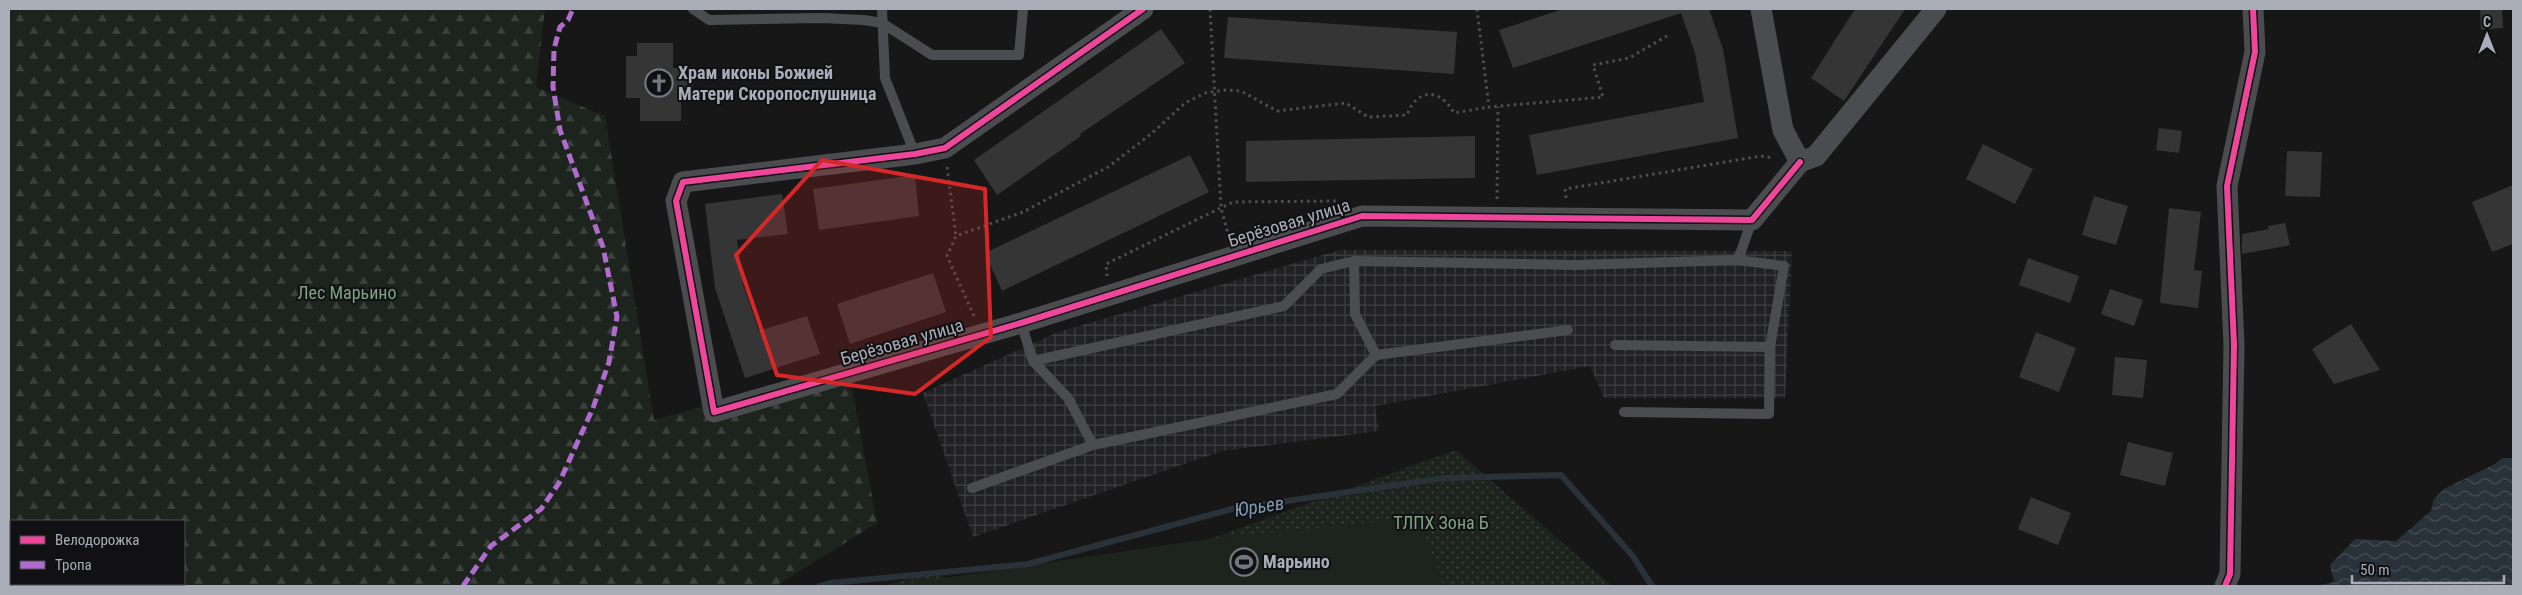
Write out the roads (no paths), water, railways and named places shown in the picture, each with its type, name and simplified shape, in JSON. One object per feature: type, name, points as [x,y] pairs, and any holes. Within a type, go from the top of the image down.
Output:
[{"type":"street","name":"Берёзовая улица","points":[[1143,9],[945,148],[915,154],[683,182],[676,201],[714,412],[1021,324],[1362,216],[1752,220]]},
{"type":"street","points":[[1760,9],[1784,130],[1800,162]]},
{"type":"street","points":[[1752,220],[1800,162],[1816,156],[1936,9]]},
{"type":"street","points":[[2224,586],[2230,574],[2234,345],[2227,186],[2254,52],[2253,9]]},
{"type":"lane","points":[[693,9],[709,20],[821,13],[882,23],[932,55],[1019,55],[1023,9]]},
{"type":"lane","points":[[882,9],[885,78],[915,154]]},
{"type":"lane","points":[[1738,260],[1752,220]]},
{"type":"lane","points":[[1033,361],[1284,306],[1321,269],[1354,262],[1575,265],[1738,260],[1784,266],[1770,347],[1769,414],[1624,412]]},
{"type":"lane","points":[[1354,262],[1356,314],[1376,355]]},
{"type":"lane","points":[[1021,324],[1033,361],[1068,398],[1093,445]]},
{"type":"lane","points":[[972,488],[1093,445],[1337,394],[1376,355],[1568,330]]},
{"type":"lane","points":[[1615,345],[1770,347]]},
{"type":"water","points":[[2502,458],[2513,458],[2513,586],[2316,586],[2334,582],[2330,565],[2355,539],[2396,541],[2431,511],[2434,499],[2444,489],[2495,464]]},
{"type":"waterway","name":"Юрьев","points":[[820,586],[831,583],[1028,564],[1232,509],[1444,478],[1561,475],[1632,555],[1652,586]]},
{"type":"place","name":"Храм иконы Божией Матери Скоропослушница","points":[[659,83]]},
{"type":"place","name":"Марьино","points":[[1244,562]]},
{"type":"park label","name":"Лес Марьино","points":[[347,293]]},
{"type":"park label","name":"ТЛПХ Зона Б","points":[[1441,523]]}]
